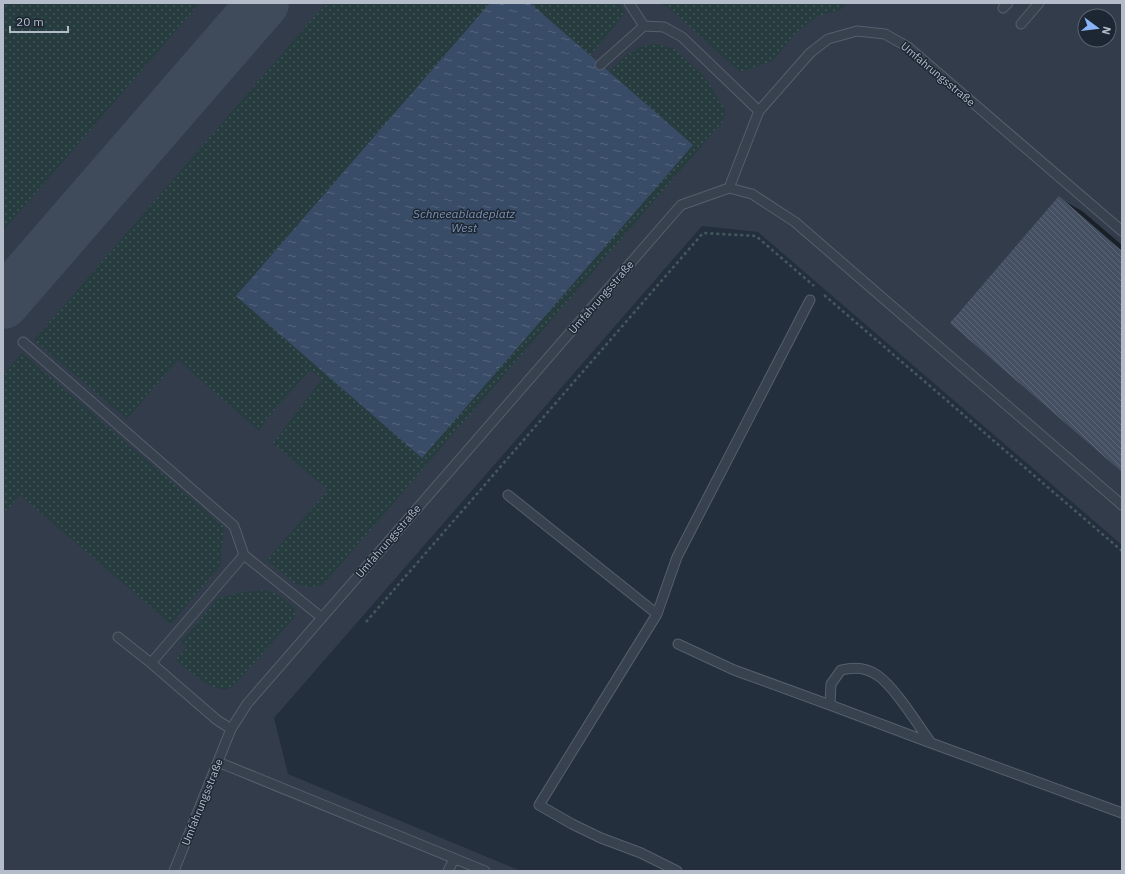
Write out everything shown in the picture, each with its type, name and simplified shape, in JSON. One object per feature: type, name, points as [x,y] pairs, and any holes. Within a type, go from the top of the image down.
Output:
[{"type":"lane","points":[[629,3],[644,26]]},
{"type":"lane","points":[[1021,24],[1039,3]]},
{"type":"lane","points":[[600,65],[644,26],[664,27],[682,37],[759,111]]},
{"type":"lane","name":"Umfahrungsstraße","points":[[174,871],[231,729],[247,704],[321,617],[681,205],[729,188],[759,111],[810,53],[828,39],[857,31],[885,34],[908,47],[1122,232]]},
{"type":"lane","points":[[729,188],[752,194],[795,222],[1122,505]]},
{"type":"lane","points":[[677,871],[641,853],[586,831],[539,805],[657,614],[677,557],[810,300]]},
{"type":"lane","points":[[22,342],[234,526],[244,555],[321,617]]},
{"type":"lane","points":[[508,495],[657,614]]},
{"type":"lane","points":[[151,663],[244,555]]},
{"type":"lane","points":[[118,637],[151,663],[217,720],[231,729]]},
{"type":"lane","points":[[678,644],[734,670],[1122,813]]},
{"type":"lane","points":[[830,706],[831,684],[841,670],[853,668],[866,670],[877,675],[892,690],[931,742]]},
{"type":"lane","points":[[218,762],[485,871]]},
{"type":"lane","points":[[448,871],[454,858]]},
{"type":"path","points":[[366,622],[703,233],[756,236],[816,288]]},
{"type":"path","points":[[822,293],[1122,551]]},
{"type":"shaded area","points":[[3,3],[1122,3],[1122,545],[758,232],[702,226],[274,718],[288,774],[521,871],[3,871]]},
{"type":"green space","points":[[3,3],[200,3],[3,231]]},
{"type":"green space","points":[[326,3],[490,3],[236,296],[693,145],[609,72],[625,56],[640,47],[654,44],[673,48],[705,77],[725,110],[723,121],[323,585],[310,587],[297,585],[267,560],[328,490],[273,443],[322,379],[310,370],[268,417],[259,431],[178,360],[127,419],[34,340]]},
{"type":"green space","points":[[530,3],[619,3],[625,13],[590,56]]},
{"type":"green space","points":[[657,3],[847,3],[842,9],[818,16],[797,32],[772,61],[740,72],[668,7]]},
{"type":"green space","points":[[22,353],[224,527],[220,566],[171,624],[20,495],[3,515],[3,375]]},
{"type":"green space","points":[[264,590],[281,597],[288,603],[295,610],[295,617],[239,680],[230,688],[217,688],[209,685],[176,660],[186,647],[181,642],[217,599],[241,592]]},
{"type":"water","name":"Schneeabladeplatz West","points":[[490,3],[530,3],[693,145],[422,458],[236,296]]},
{"type":"building","points":[[1059,196],[1122,251],[1122,472],[950,323]]},
{"type":"taxiway","points":[[3,303],[263,3]]}]
